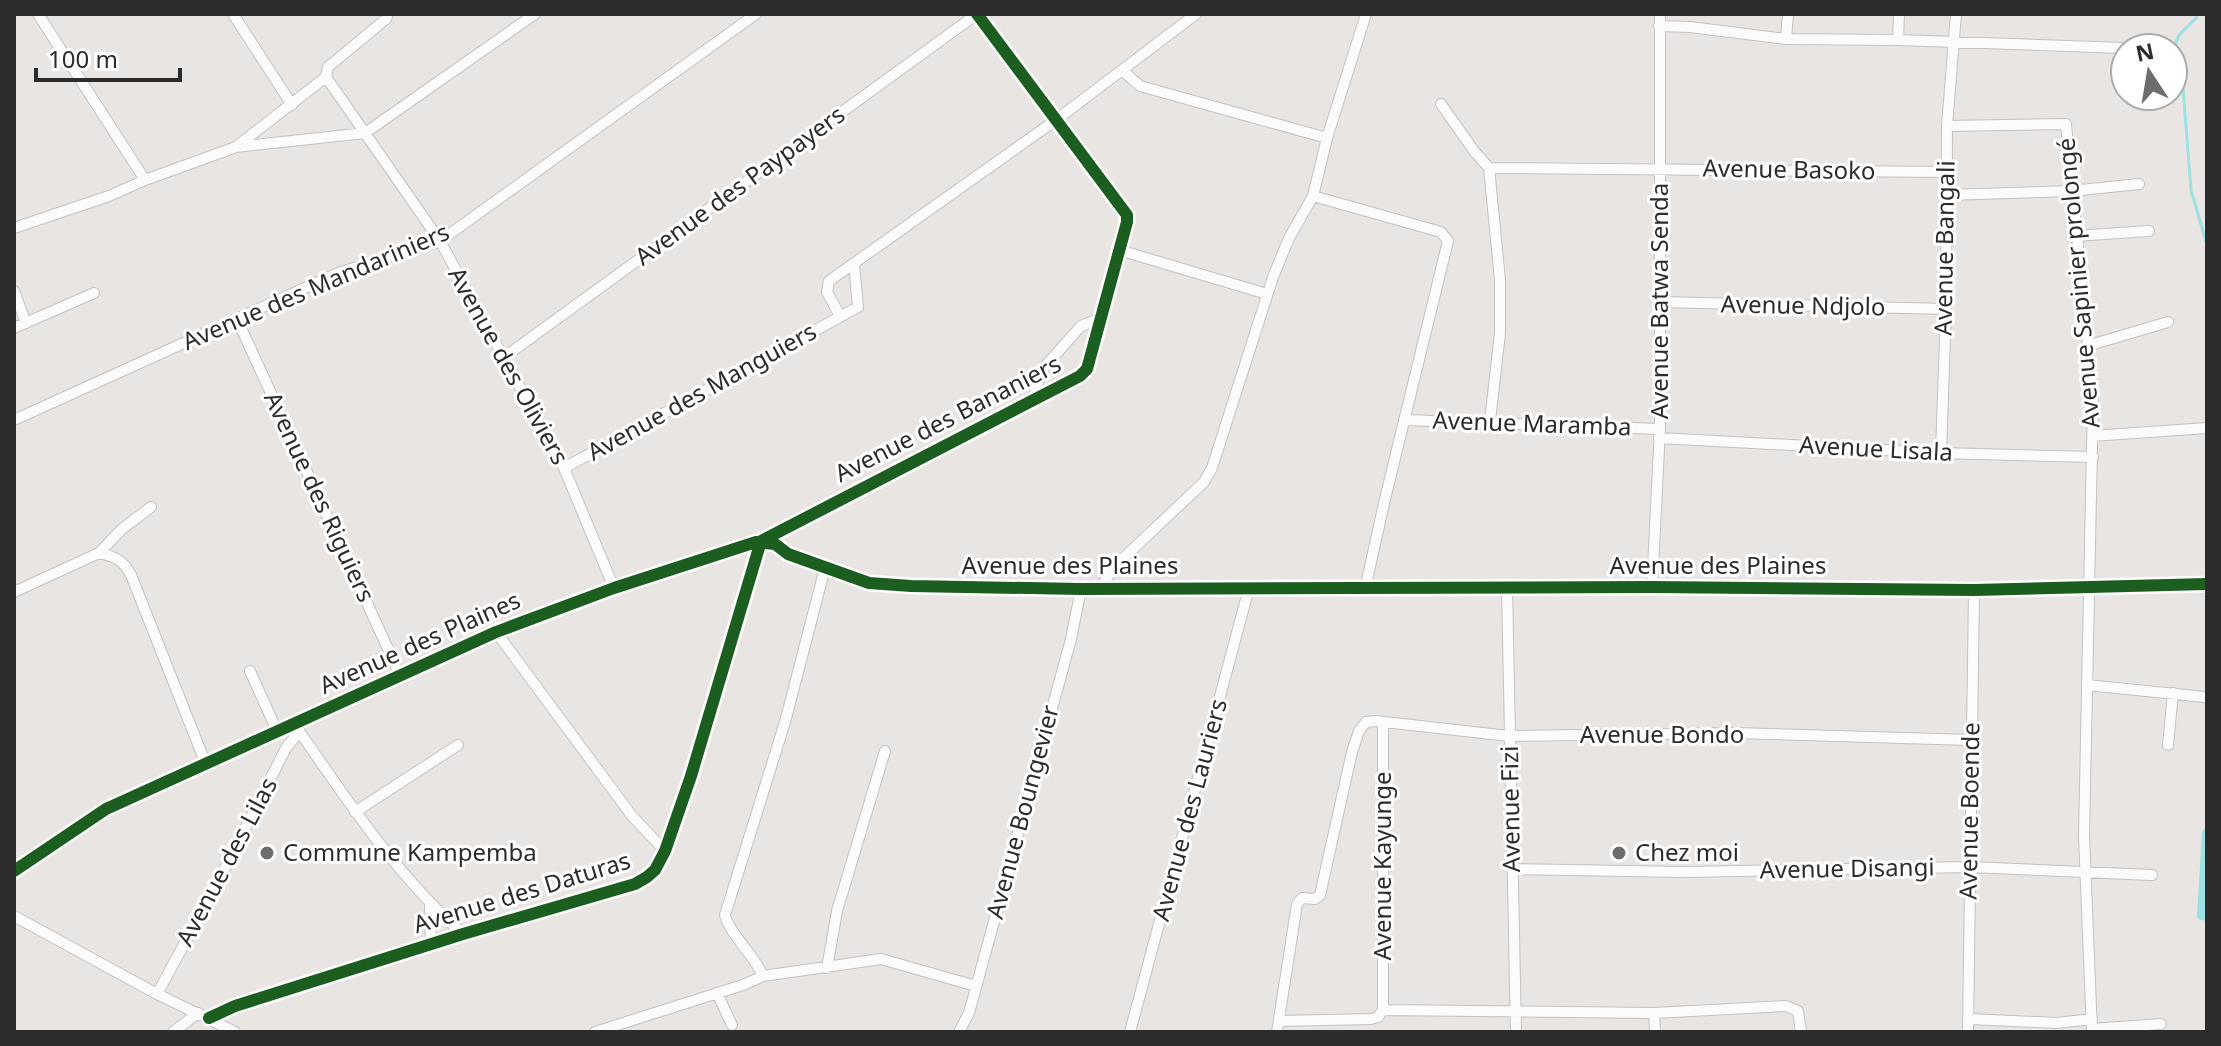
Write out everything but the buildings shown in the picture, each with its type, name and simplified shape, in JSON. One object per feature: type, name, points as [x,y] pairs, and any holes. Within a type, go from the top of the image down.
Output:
[{"type":"street","points":[[38,14],[145,180]]},
{"type":"street","points":[[233,14],[292,105]]},
{"type":"street","points":[[236,147],[326,77],[328,67],[386,19],[388,14]]},
{"type":"street","name":"Avenue des Mandariniers","points":[[14,420],[338,273],[440,241],[756,14]]},
{"type":"street","name":"Avenue des Bananiers","points":[[761,541],[1080,376],[1087,369],[1127,215],[977,14]]},
{"type":"street","name":"Avenue des Paypayers","points":[[503,358],[977,14]]},
{"type":"street","name":"Avenue des Manguiers","points":[[840,316],[826,287],[829,281],[1056,120],[1196,14]]},
{"type":"street","points":[[1100,588],[1115,566],[1208,475],[1267,294],[1289,238],[1313,196],[1327,138],[1366,14]]},
{"type":"street","points":[[1786,39],[1788,14]]},
{"type":"street","points":[[1898,40],[1899,14]]},
{"type":"street","name":"Avenue Bangali","points":[[1941,453],[1947,126],[1951,43],[1956,14]]},
{"type":"street","points":[[14,228],[109,196],[236,147],[365,133],[529,16]]},
{"type":"street","points":[[1660,20],[1690,27],[1786,39],[2109,48]]},
{"type":"street","name":"Avenue Batwa Senda","points":[[1652,587],[1661,302],[1660,20]]},
{"type":"street","points":[[1122,70],[1140,86],[1327,138]]},
{"type":"street","name":"Avenue des Oliviers","points":[[326,77],[440,241],[564,468],[614,588]]},
{"type":"street","points":[[1441,104],[1489,168],[1499,253],[1500,320],[1490,421]]},
{"type":"street","name":"Avenue Sapinier prolongé","points":[[1947,126],[2066,124],[2093,398],[2087,586],[2085,870],[2092,1026]]},
{"type":"street","name":"Avenue Basoko","points":[[1489,168],[1946,172]]},
{"type":"street","points":[[1945,195],[2071,191],[2139,184]]},
{"type":"street","points":[[1313,196],[1441,232],[1448,241],[1365,589]]},
{"type":"street","points":[[2075,236],[2149,231]]},
{"type":"street","points":[[1119,250],[1267,294]]},
{"type":"street","name":"Avenue des Manguiers","points":[[564,468],[858,307],[854,264]]},
{"type":"street","points":[[14,291],[26,323]]},
{"type":"street","points":[[14,328],[94,293]]},
{"type":"street","name":"Avenue Ndjolo","points":[[1661,302],[1946,309]]},
{"type":"street","points":[[1033,400],[1041,371],[1081,326],[1101,318]]},
{"type":"street","name":"Avenue des Riguiers","points":[[237,319],[400,675]]},
{"type":"street","points":[[2087,346],[2168,322]]},
{"type":"street","name":"Avenue Maramba","points":[[1404,420],[1490,421],[1659,434]]},
{"type":"street","points":[[2092,436],[2207,428]]},
{"type":"street","name":"Avenue Lisala","points":[[1659,434],[1941,453],[2093,457]]},
{"type":"street","points":[[14,592],[99,553],[122,529],[151,507]]},
{"type":"street","name":"Avenue des Plaines","points":[[14,871],[106,809],[277,731],[296,728],[400,675],[496,632],[614,588],[761,541],[869,583],[1081,589],[1652,587],[1974,590],[2207,584]]},
{"type":"street","name":"Avenue des Daturas","points":[[173,1032],[204,1016],[235,1006],[635,884],[655,870],[665,851],[691,776],[761,541]]},
{"type":"street","points":[[99,553],[116,557],[125,564],[131,575],[205,762]]},
{"type":"street","points":[[763,976],[757,962],[727,923],[725,915],[785,722],[825,568]]},
{"type":"street","name":"Avenue Fizi","points":[[1507,587],[1516,1032]]},
{"type":"street","name":"Avenue des Lauriers","points":[[1130,1032],[1249,588]]},
{"type":"street","name":"Avenue Boungevier","points":[[959,1032],[969,1013],[1071,639],[1081,589]]},
{"type":"street","name":"Avenue Boende","points":[[1968,1032],[1974,590]]},
{"type":"street","points":[[496,632],[632,816],[665,851]]},
{"type":"street","points":[[250,671],[277,731]]},
{"type":"street","points":[[2087,685],[2205,697]]},
{"type":"street","points":[[2168,745],[2173,693]]},
{"type":"street","name":"Avenue Bondo","points":[[1278,1026],[1297,904],[1302,898],[1315,899],[1320,895],[1339,805],[1359,731],[1366,722],[1509,736],[1735,733],[1971,740]]},
{"type":"street","name":"Avenue Kayunge","points":[[1383,723],[1383,1010]]},
{"type":"street","points":[[296,728],[355,812],[430,905],[463,934]]},
{"type":"street","name":"Avenue des Lilas","points":[[157,994],[296,728]]},
{"type":"street","points":[[355,812],[458,745]]},
{"type":"street","points":[[827,968],[837,911],[885,751]]},
{"type":"street","name":"Avenue Disangi","points":[[1513,869],[1685,872],[1969,867],[2152,875]]},
{"type":"street","points":[[430,905],[431,944]]},
{"type":"street","points":[[14,916],[157,994],[235,1032]]},
{"type":"street","points":[[595,1032],[763,976],[870,960],[891,961],[976,986]]},
{"type":"street","points":[[717,993],[732,1025]]},
{"type":"street","points":[[1278,1026],[1371,1019],[1378,1017],[1383,1010],[1654,1013],[1786,1006],[1798,1011],[1801,1032]]},
{"type":"street","points":[[1654,1013],[1655,1032]]},
{"type":"street","points":[[1969,1019],[2092,1026],[2161,1024]]},
{"type":"waterway","points":[[2197,14],[2178,37],[2176,55],[2183,88],[2191,190],[2207,245]]},
{"type":"waterway","points":[[2207,833],[2202,915],[2207,916]]},
{"type":"cycle path","points":[[209,1018],[235,1006],[635,884],[647,877],[655,870],[665,851],[691,776],[761,541],[1080,376],[1087,369],[1127,215],[977,14]]},
{"type":"cycle path","points":[[14,871],[106,809],[496,632],[614,588],[756,542],[775,544],[788,554],[869,583],[911,586],[1974,590],[2207,584]]},
{"type":"place","name":"Commune Kampemba","points":[[267,853]]},
{"type":"place","name":"Chez moi","points":[[1619,853]]}]
